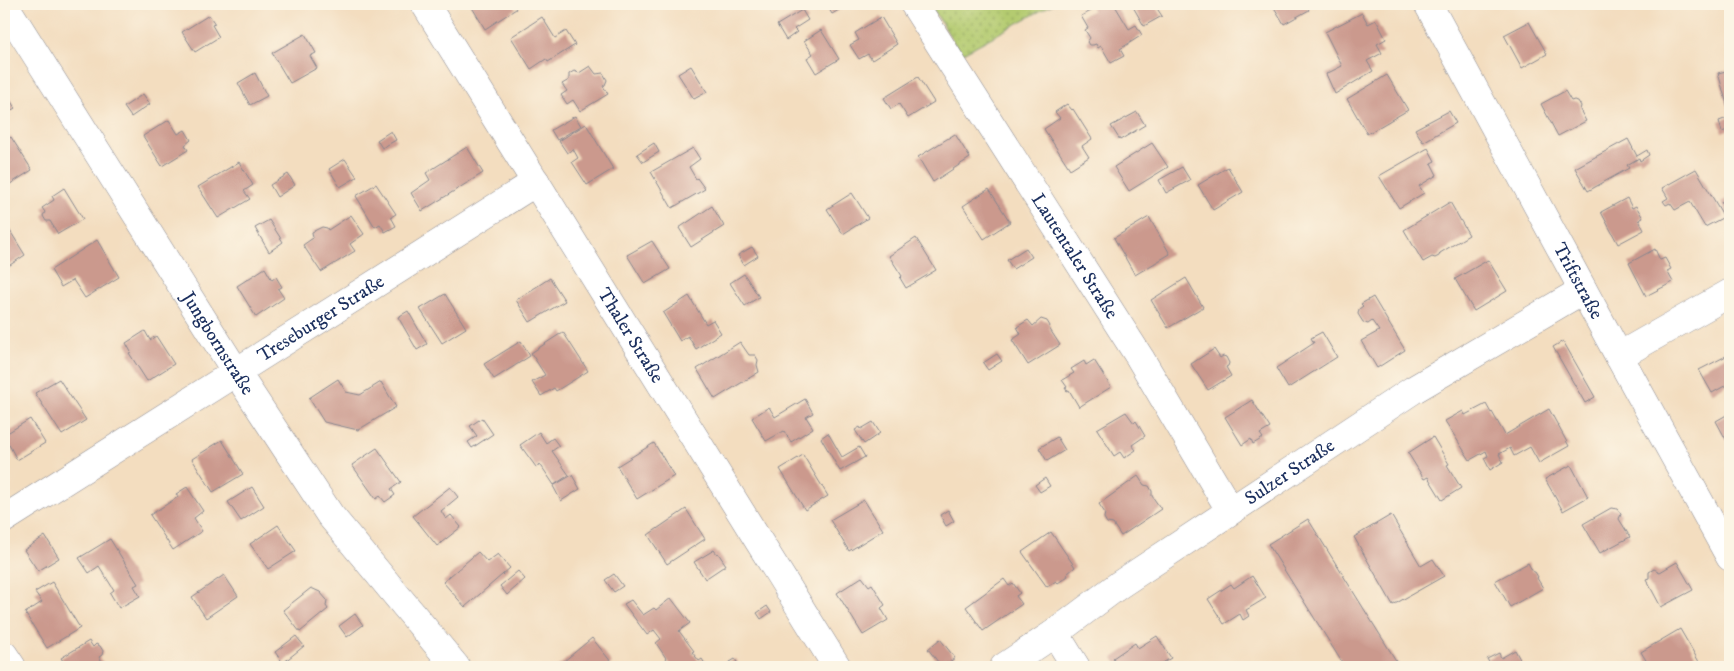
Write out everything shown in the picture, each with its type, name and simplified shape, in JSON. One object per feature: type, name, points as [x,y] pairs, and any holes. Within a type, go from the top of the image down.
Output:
[{"type":"street","name":"Jungbornstraße","points":[[4,4],[236,372],[330,515],[456,667]]},
{"type":"street","name":"Thaler Straße","points":[[425,4],[837,667]]},
{"type":"street","name":"Lautentaler Straße","points":[[914,4],[1140,358],[1230,510]]},
{"type":"street","name":"Triftstraße","points":[[1428,4],[1730,557]]},
{"type":"street","name":"Treseburger Straße","points":[[4,519],[536,182]]},
{"type":"street","name":"Sulzer Straße","points":[[1004,667],[1055,633],[1119,585],[1412,390],[1583,290]]},
{"type":"street","points":[[1619,356],[1730,293]]},
{"type":"street","points":[[1055,633],[1076,667]]},
{"type":"street","points":[[4,655],[12,667]]},
{"type":"green space","points":[[930,4],[1053,4],[961,54]]},
{"type":"building","points":[[470,4],[513,4],[516,9],[485,29]]},
{"type":"building","points":[[826,4],[849,4],[832,14]]},
{"type":"building","points":[[1096,4],[1114,4],[1129,29],[1136,25],[1142,35],[1120,49],[1124,56],[1111,63],[1101,46],[1098,48],[1096,44],[1089,45],[1087,42],[1090,38],[1085,30],[1088,28],[1081,16],[1093,10],[1091,7]]},
{"type":"building","points":[[1154,4],[1162,16],[1144,26],[1132,5]]},
{"type":"building","points":[[1272,4],[1305,4],[1309,10],[1284,24]]},
{"type":"building","points":[[802,10],[808,20],[794,29],[797,32],[786,40],[777,25]]},
{"type":"building","points":[[1362,13],[1368,24],[1376,20],[1386,39],[1377,44],[1382,53],[1367,61],[1373,71],[1335,94],[1326,74],[1342,66],[1325,32]]},
{"type":"building","points":[[209,15],[215,24],[212,25],[219,37],[195,52],[182,32]]},
{"type":"building","points":[[542,17],[555,38],[566,31],[575,45],[548,62],[546,59],[531,69],[511,37]]},
{"type":"building","points":[[881,17],[897,44],[872,60],[868,54],[859,59],[850,45],[859,40],[855,33]]},
{"type":"building","points":[[1529,22],[1547,54],[1522,68],[1504,35]]},
{"type":"building","points":[[821,30],[839,59],[816,73],[807,58],[813,54],[804,41]]},
{"type":"building","points":[[305,34],[316,53],[310,56],[317,68],[290,83],[272,53]]},
{"type":"building","points":[[590,66],[596,74],[603,73],[607,80],[603,86],[608,94],[580,111],[573,100],[567,104],[561,95],[567,91],[562,84],[569,80],[569,74],[574,71],[579,73]]},
{"type":"building","points":[[691,66],[707,92],[694,99],[678,74]]},
{"type":"building","points":[[1730,70],[1730,108],[1728,108],[1718,73]]},
{"type":"building","points":[[255,73],[267,96],[250,105],[238,83]]},
{"type":"building","points":[[1387,75],[1408,110],[1367,134],[1347,99]]},
{"type":"building","points":[[918,77],[934,102],[908,118],[899,104],[891,109],[884,98]]},
{"type":"building","points":[[4,90],[15,108],[4,115]]},
{"type":"building","points":[[1565,91],[1571,101],[1578,101],[1586,121],[1558,136],[1541,104]]},
{"type":"building","points":[[143,94],[150,104],[131,117],[124,107]]},
{"type":"building","points":[[1067,104],[1073,109],[1092,139],[1082,146],[1089,157],[1070,169],[1044,129],[1060,118],[1055,112]]},
{"type":"building","points":[[1449,111],[1456,123],[1423,142],[1415,129]]},
{"type":"building","points":[[1137,112],[1145,125],[1120,140],[1111,126]]},
{"type":"building","points":[[575,116],[581,126],[557,140],[551,130]]},
{"type":"building","points":[[1730,117],[1730,129],[1722,132],[1719,121]]},
{"type":"building","points":[[169,120],[178,134],[185,130],[191,140],[185,145],[188,150],[162,166],[143,136]]},
{"type":"building","points":[[586,124],[613,169],[587,185],[572,162],[578,158],[573,149],[567,153],[559,141]]},
{"type":"building","points":[[391,131],[396,140],[382,148],[377,140]]},
{"type":"building","points":[[955,134],[970,158],[933,182],[918,157]]},
{"type":"building","points":[[11,137],[32,170],[4,188],[4,142]]},
{"type":"building","points":[[1628,139],[1637,156],[1647,150],[1649,155],[1640,161],[1639,158],[1627,165],[1629,168],[1588,191],[1575,168]]},
{"type":"building","points":[[654,143],[659,152],[643,162],[637,154]]},
{"type":"building","points":[[1152,143],[1168,167],[1129,191],[1114,167]]},
{"type":"building","points":[[467,147],[483,173],[422,211],[411,193],[430,180],[426,173]]},
{"type":"building","points":[[693,148],[700,159],[689,167],[705,189],[672,208],[651,172]]},
{"type":"building","points":[[1428,148],[1435,161],[1431,163],[1437,175],[1419,186],[1424,193],[1399,208],[1379,176]]},
{"type":"building","points":[[345,159],[357,177],[340,187],[329,169]]},
{"type":"building","points":[[239,162],[253,185],[244,191],[250,199],[218,218],[198,187]]},
{"type":"building","points":[[1182,167],[1190,180],[1166,193],[1159,180]]},
{"type":"building","points":[[1228,167],[1243,192],[1213,210],[1198,185]]},
{"type":"building","points":[[1696,169],[1724,217],[1705,227],[1690,202],[1675,210],[1670,203],[1666,205],[1663,201],[1668,198],[1662,188]]},
{"type":"building","points":[[288,174],[295,185],[277,197],[270,185]]},
{"type":"building","points":[[376,184],[396,214],[391,217],[396,226],[385,232],[380,224],[375,227],[356,196]]},
{"type":"building","points":[[64,188],[83,219],[58,234],[50,221],[46,221],[43,216],[45,212],[42,208],[54,200],[52,196]]},
{"type":"building","points":[[989,189],[1010,222],[984,239],[963,206]]},
{"type":"building","points":[[852,193],[868,218],[843,234],[827,209]]},
{"type":"building","points":[[1730,197],[1730,219],[1721,202]]},
{"type":"building","points":[[1627,198],[1632,208],[1636,206],[1643,218],[1639,220],[1644,230],[1618,244],[1601,212]]},
{"type":"building","points":[[1450,202],[1469,235],[1440,253],[1439,256],[1432,257],[1423,262],[1404,230]]},
{"type":"building","points":[[712,206],[724,226],[691,247],[679,228]]},
{"type":"building","points":[[351,215],[364,234],[350,244],[355,251],[321,272],[303,245],[313,238],[312,232],[322,227],[328,230]]},
{"type":"building","points":[[1149,217],[1170,254],[1135,275],[1114,238]]},
{"type":"building","points":[[269,220],[283,242],[269,252],[255,228]]},
{"type":"building","points":[[7,226],[25,255],[4,269],[4,228]]},
{"type":"building","points":[[916,238],[936,270],[906,288],[900,278],[902,276],[889,256]]},
{"type":"building","points":[[97,240],[119,277],[85,298],[73,280],[61,287],[51,270]]},
{"type":"building","points":[[652,241],[670,269],[645,284],[627,255]]},
{"type":"building","points":[[752,247],[758,256],[744,265],[738,255]]},
{"type":"building","points":[[1026,248],[1032,257],[1013,269],[1007,260]]},
{"type":"building","points":[[1655,249],[1660,260],[1665,258],[1671,269],[1667,271],[1673,282],[1646,296],[1629,263]]},
{"type":"building","points":[[1488,260],[1507,291],[1474,311],[1455,279]]},
{"type":"building","points":[[265,268],[272,280],[276,277],[282,287],[278,289],[284,298],[256,317],[237,286]]},
{"type":"building","points":[[744,274],[759,297],[745,306],[730,283]]},
{"type":"building","points":[[550,278],[565,301],[530,322],[516,300]]},
{"type":"building","points":[[1186,278],[1203,307],[1168,328],[1151,300]]},
{"type":"building","points":[[445,294],[466,328],[442,343],[420,309]]},
{"type":"building","points":[[689,296],[706,324],[713,320],[721,333],[696,349],[688,336],[680,341],[663,313]]},
{"type":"building","points":[[1373,297],[1405,350],[1377,368],[1361,341],[1379,331],[1372,321],[1368,324],[1363,322],[1358,314],[1359,309],[1363,306],[1361,304]]},
{"type":"building","points":[[408,311],[427,344],[417,350],[398,317]]},
{"type":"building","points":[[1041,319],[1047,321],[1050,326],[1049,328],[1060,345],[1028,365],[1012,340],[1021,334],[1017,327],[1028,320],[1033,326]]},
{"type":"building","points":[[145,331],[150,340],[156,336],[174,364],[147,381],[129,353],[131,352],[126,343]]},
{"type":"building","points":[[563,332],[588,371],[556,391],[554,388],[541,396],[532,382],[545,375],[531,353]]},
{"type":"building","points":[[1322,332],[1337,357],[1288,388],[1276,368],[1314,343],[1311,338]]},
{"type":"building","points":[[521,341],[530,356],[494,379],[484,364]]},
{"type":"building","points":[[1563,341],[1595,397],[1585,403],[1553,347]]},
{"type":"building","points":[[740,342],[749,355],[755,355],[758,360],[759,372],[715,399],[697,369]]},
{"type":"building","points":[[1214,349],[1220,358],[1226,357],[1229,363],[1226,367],[1231,376],[1208,390],[1191,364]]},
{"type":"building","points":[[997,354],[1002,361],[988,370],[983,363]]},
{"type":"building","points":[[1730,354],[1730,383],[1712,393],[1699,370]]},
{"type":"building","points":[[1094,360],[1111,387],[1079,407],[1069,390],[1067,391],[1065,388],[1067,387],[1062,380],[1074,373],[1071,369],[1084,361],[1086,365]]},
{"type":"building","points":[[59,379],[86,420],[62,435],[35,393]]},
{"type":"building","points":[[338,379],[346,392],[360,395],[381,382],[396,407],[358,430],[324,422],[309,398]]},
{"type":"building","points":[[805,399],[813,413],[806,417],[813,428],[791,442],[784,431],[766,441],[752,418],[769,407],[775,417]]},
{"type":"building","points":[[1252,400],[1270,428],[1260,434],[1263,438],[1253,444],[1251,439],[1242,445],[1225,417]]},
{"type":"building","points":[[1486,404],[1505,435],[1549,409],[1569,446],[1539,463],[1530,447],[1514,456],[1510,448],[1499,454],[1503,462],[1490,470],[1484,458],[1488,456],[1486,451],[1470,460],[1445,421],[1463,411],[1465,415]]},
{"type":"building","points":[[1126,412],[1134,423],[1136,421],[1145,436],[1132,445],[1136,450],[1124,458],[1120,452],[1114,456],[1097,429]]},
{"type":"building","points":[[1730,413],[1730,447],[1716,421]]},
{"type":"building","points":[[482,418],[493,434],[472,448],[468,442],[477,436],[470,426]]},
{"type":"building","points":[[30,419],[45,443],[17,460],[4,435]]},
{"type":"building","points":[[873,422],[880,433],[864,444],[855,430],[860,427],[861,429]]},
{"type":"building","points":[[539,432],[546,443],[553,438],[559,446],[552,451],[569,475],[554,485],[540,464],[536,467],[520,445]]},
{"type":"building","points":[[828,433],[842,457],[859,447],[865,457],[840,471],[821,438]]},
{"type":"building","points":[[1057,437],[1065,450],[1047,461],[1039,448]]},
{"type":"building","points":[[1433,437],[1461,488],[1442,500],[1428,477],[1424,479],[1408,453]]},
{"type":"building","points":[[222,440],[243,474],[213,492],[192,459]]},
{"type":"building","points":[[654,443],[674,476],[637,499],[617,466]]},
{"type":"building","points":[[377,448],[401,482],[391,489],[395,495],[385,502],[380,496],[376,499],[352,465]]},
{"type":"building","points":[[803,455],[828,496],[805,510],[780,469]]},
{"type":"building","points":[[1571,465],[1588,497],[1563,511],[1545,479]]},
{"type":"building","points":[[572,475],[580,489],[561,501],[553,486]]},
{"type":"building","points":[[1138,476],[1144,485],[1149,486],[1152,496],[1161,509],[1121,536],[1113,524],[1107,523],[1104,518],[1105,513],[1099,504]]},
{"type":"building","points":[[1045,478],[1050,486],[1040,492],[1035,485]]},
{"type":"building","points":[[187,487],[203,511],[194,518],[202,531],[173,550],[150,515],[178,497],[176,494]]},
{"type":"building","points":[[252,487],[264,506],[241,521],[228,502]]},
{"type":"building","points":[[450,487],[458,497],[441,511],[446,519],[451,515],[461,527],[437,546],[413,516]]},
{"type":"building","points":[[864,500],[883,530],[849,551],[830,520]]},
{"type":"building","points":[[1611,508],[1617,509],[1621,514],[1619,519],[1630,537],[1600,553],[1583,524]]},
{"type":"building","points":[[686,509],[705,539],[667,564],[648,535]]},
{"type":"building","points":[[948,510],[954,521],[946,526],[940,515]]},
{"type":"building","points":[[1391,515],[1421,566],[1433,559],[1444,576],[1393,605],[1354,537]]},
{"type":"building","points":[[1308,519],[1400,667],[1345,667],[1268,544]]},
{"type":"building","points":[[278,525],[296,551],[268,569],[250,544]]},
{"type":"building","points":[[1051,532],[1075,567],[1067,574],[1068,576],[1058,583],[1056,581],[1047,587],[1022,552]]},
{"type":"building","points":[[45,536],[59,558],[38,571],[24,550]]},
{"type":"building","points":[[110,539],[138,584],[134,586],[140,596],[119,608],[110,593],[114,590],[99,566],[89,573],[79,558]]},
{"type":"building","points":[[714,550],[726,565],[705,579],[694,562]]},
{"type":"building","points":[[478,552],[487,562],[498,554],[510,568],[465,607],[443,582]]},
{"type":"building","points":[[1677,562],[1693,590],[1661,607],[1646,579],[1649,578],[1649,572],[1654,569],[1660,572]]},
{"type":"building","points":[[1528,563],[1543,588],[1510,607],[1495,581]]},
{"type":"building","points":[[518,571],[525,579],[507,595],[500,586]]},
{"type":"building","points":[[614,574],[623,586],[614,592],[605,580]]},
{"type":"building","points":[[224,575],[238,596],[206,618],[192,597]]},
{"type":"building","points":[[1252,576],[1266,598],[1246,610],[1249,616],[1243,620],[1240,614],[1224,624],[1208,599],[1231,584],[1234,588]]},
{"type":"building","points":[[862,577],[869,586],[872,584],[885,605],[881,608],[888,620],[863,635],[837,593]]},
{"type":"building","points":[[1004,579],[1009,586],[1013,583],[1020,593],[1016,596],[1022,604],[983,631],[966,607]]},
{"type":"building","points":[[52,582],[80,628],[47,648],[25,613],[42,602],[35,592]]},
{"type":"building","points":[[311,588],[320,592],[327,600],[326,606],[328,609],[300,632],[283,610]]},
{"type":"building","points":[[671,598],[690,623],[679,631],[699,661],[702,659],[707,667],[672,667],[656,643],[661,639],[654,630],[647,635],[624,604],[631,600],[643,615],[654,608],[656,610]]},
{"type":"building","points":[[767,606],[771,612],[761,619],[757,613]]},
{"type":"building","points":[[355,614],[363,625],[347,637],[339,626]]},
{"type":"building","points":[[1680,629],[1702,667],[1650,667],[1641,652]]},
{"type":"building","points":[[296,636],[304,646],[283,663],[275,652]]},
{"type":"building","points":[[1157,636],[1171,658],[1156,667],[1119,667],[1113,658],[1135,643],[1138,648]]},
{"type":"building","points":[[592,638],[612,663],[607,667],[557,667]]},
{"type":"building","points":[[940,639],[955,658],[942,667],[928,649]]},
{"type":"building","points":[[89,641],[93,647],[96,644],[100,646],[103,651],[99,657],[106,667],[67,667],[61,658]]},
{"type":"building","points":[[1515,650],[1524,667],[1492,667],[1487,659],[1499,653],[1501,658]]},
{"type":"building","points":[[735,659],[740,667],[722,667]]}]
